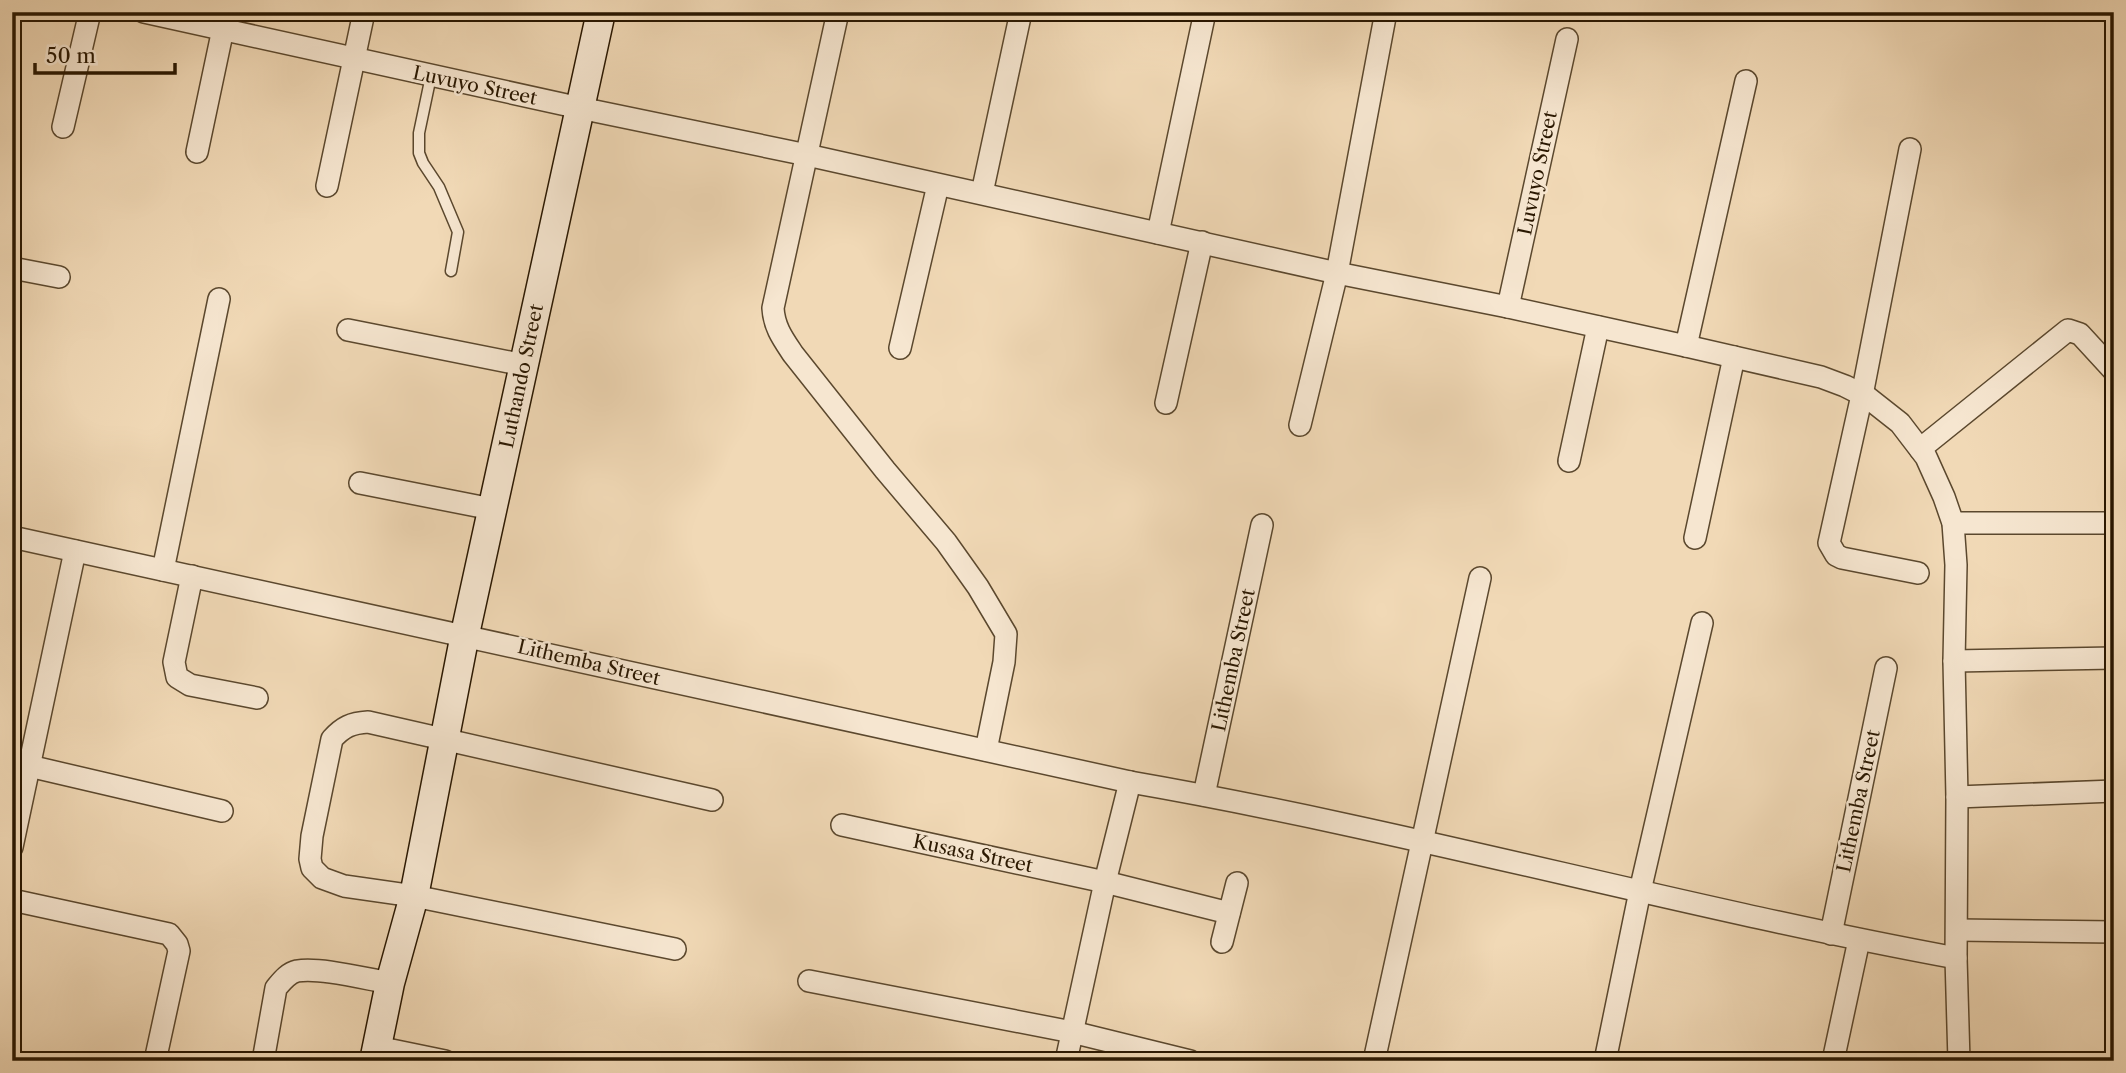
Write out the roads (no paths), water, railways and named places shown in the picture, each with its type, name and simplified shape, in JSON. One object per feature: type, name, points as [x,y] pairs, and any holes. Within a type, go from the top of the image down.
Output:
[{"type":"street","points":[[63,127],[90,12]]},
{"type":"street","name":"Luvuyo Street","points":[[144,12],[178,16],[223,29],[431,76],[1686,346],[1821,377],[1862,395],[1900,423],[1920,449],[1936,476],[1953,523],[1956,565],[1954,661],[1959,1061]]},
{"type":"street","points":[[327,186],[364,12]]},
{"type":"street","name":"Luthando Street","points":[[445,1061],[376,1054],[390,983],[414,896],[465,634],[601,12]]},
{"type":"street","points":[[838,12],[773,308],[774,321],[779,334],[793,354],[946,542],[978,587],[1006,634],[1004,662],[986,750]]},
{"type":"street","points":[[982,193],[1021,12]]},
{"type":"street","points":[[1158,233],[1205,12]]},
{"type":"street","points":[[1300,425],[1337,273],[1385,17]]},
{"type":"street","points":[[197,152],[223,29]]},
{"type":"street","name":"Luvuyo Street","points":[[1508,307],[1567,39]]},
{"type":"street","points":[[1686,346],[1746,81]]},
{"type":"street","points":[[1910,149],[1862,395],[1829,543],[1836,555],[1842,558],[1918,573]]},
{"type":"street","points":[[900,348],[938,185]]},
{"type":"street","points":[[1166,403],[1202,242]]},
{"type":"street","points":[[12,268],[59,277]]},
{"type":"street","points":[[163,570],[219,299]]},
{"type":"street","points":[[1569,461],[1598,327]]},
{"type":"street","points":[[348,330],[524,365]]},
{"type":"street","points":[[1920,449],[2067,330],[2080,334],[2114,371]]},
{"type":"street","points":[[1695,537],[1734,357]]},
{"type":"street","points":[[360,483],[492,509]]},
{"type":"street","points":[[1953,523],[2114,523]]},
{"type":"street","name":"Lithemba Street","points":[[1204,794],[1262,525]]},
{"type":"street","name":"Lithemba Street","points":[[12,537],[465,634],[1130,782],[1204,794],[1831,934],[1956,958]]},
{"type":"street","points":[[12,847],[21,764],[75,551]]},
{"type":"street","points":[[192,576],[174,662],[177,677],[190,685],[257,698]]},
{"type":"street","points":[[1374,1061],[1480,578]]},
{"type":"street","points":[[1605,1061],[1640,891],[1702,623]]},
{"type":"street","points":[[1954,661],[2114,658]]},
{"type":"street","name":"Lithemba Street","points":[[1831,934],[1886,668]]},
{"type":"street","points":[[676,949],[414,896],[344,886],[322,878],[312,868],[310,859],[332,739],[342,728],[368,722],[712,800]]},
{"type":"street","points":[[21,764],[222,811]]},
{"type":"street","points":[[1066,1061],[1130,782]]},
{"type":"street","points":[[1957,797],[2114,791]]},
{"type":"street","name":"Kusasa Street","points":[[842,825],[1105,882],[1229,913]]},
{"type":"street","points":[[1222,942],[1237,883]]},
{"type":"street","points":[[12,900],[169,934],[177,944],[178,951],[155,1061]]},
{"type":"street","points":[[1957,930],[2114,932]]},
{"type":"street","points":[[1833,1061],[1860,940]]},
{"type":"street","points":[[263,1061],[276,988],[284,978],[295,971],[314,971],[390,983]]},
{"type":"street","points":[[809,981],[1072,1032],[1190,1061]]},
{"type":"lane","points":[[431,76],[419,133],[419,153],[439,187],[458,232],[451,271]]}]
